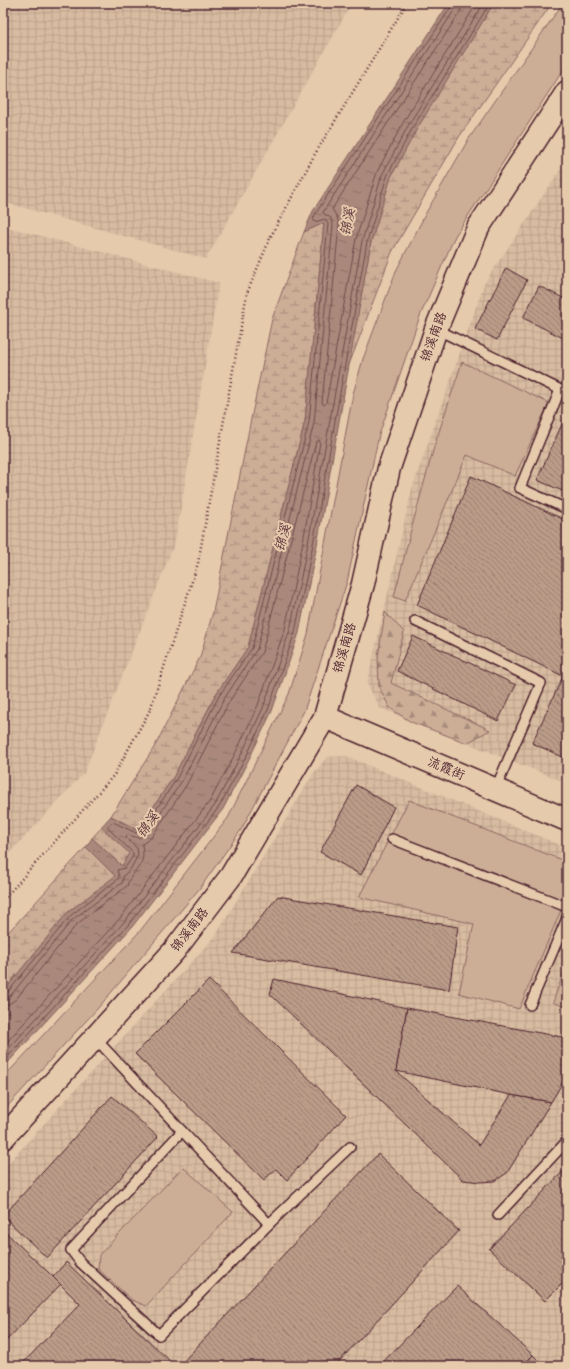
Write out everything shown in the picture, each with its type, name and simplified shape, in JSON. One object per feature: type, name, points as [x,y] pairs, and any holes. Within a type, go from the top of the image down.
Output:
[{"type":"street","name":"锦溪南路","points":[[3,1138],[174,951],[231,876],[325,717],[363,584],[389,468],[436,329],[478,228],[567,92]]},
{"type":"street","name":"流霞街","points":[[325,717],[567,820]]},
{"type":"lane","points":[[436,329],[564,391],[520,488],[567,509]]},
{"type":"lane","points":[[415,621],[541,684],[495,790]]},
{"type":"lane","points":[[392,840],[567,907]]},
{"type":"lane","points":[[530,1005],[567,918]]},
{"type":"lane","points":[[95,1038],[269,1224]]},
{"type":"lane","points":[[182,1131],[71,1250],[80,1262],[159,1335],[269,1224],[350,1147]]},
{"type":"lane","points":[[498,1215],[567,1141]]},
{"type":"path","points":[[3,900],[114,775],[150,710],[198,563],[247,292],[272,236],[315,154],[407,3]]},
{"type":"shaded area","points":[[3,3],[352,3],[206,259],[3,202]]},
{"type":"shaded area","points":[[567,160],[567,783],[380,708],[367,684],[412,489],[485,282]]},
{"type":"shaded area","points":[[3,226],[219,283],[175,542],[84,773],[3,860]]},
{"type":"shaded area","points":[[346,756],[567,848],[567,1366],[3,1366],[3,1169],[216,935],[313,774],[327,757]]},
{"type":"green space","points":[[494,3],[552,3],[459,137],[392,252],[347,370],[371,242],[391,177],[416,129]]},
{"type":"green space","points":[[563,3],[567,3],[567,64],[455,236],[420,316],[379,435],[347,582],[304,711],[241,830],[200,888],[98,1008],[3,1111],[3,1078],[140,931],[228,818],[289,694],[308,634],[353,394],[363,359],[396,271],[427,211],[468,140]]},
{"type":"green space","points":[[324,223],[305,421],[248,647],[216,694],[174,776],[138,830],[111,816],[155,746],[200,657],[213,612],[272,319],[304,232]]},
{"type":"green space","points":[[462,362],[549,403],[515,476],[467,455],[405,601],[394,597],[434,447]]},
{"type":"green space","points":[[385,612],[404,632],[391,683],[490,730],[467,743],[411,722],[390,708],[379,687],[378,657]]},
{"type":"green space","points":[[409,800],[567,862],[567,896],[519,1009],[459,993],[474,924],[359,897]]},
{"type":"green space","points":[[102,827],[130,854],[122,866],[92,838]]},
{"type":"green space","points":[[86,847],[116,876],[67,913],[3,992],[3,938]]},
{"type":"green space","points":[[567,963],[567,1008],[553,1002]]},
{"type":"green space","points":[[183,1167],[233,1212],[146,1306],[132,1300],[98,1269],[99,1255]]},
{"type":"water","name":"锦溪","points":[[449,3],[494,3],[417,129],[391,177],[371,242],[317,545],[299,633],[272,711],[223,809],[132,927],[3,1068],[3,992],[67,913],[115,876],[86,847],[92,838],[122,866],[129,853],[101,827],[111,816],[138,830],[174,776],[216,694],[248,647],[305,421],[324,223],[304,232],[313,211]]},
{"type":"building","points":[[506,268],[527,280],[497,340],[475,329]]},
{"type":"building","points":[[539,286],[567,300],[567,340],[523,318]]},
{"type":"building","points":[[567,413],[567,493],[537,480]]},
{"type":"building","points":[[471,476],[567,521],[567,678],[417,605]]},
{"type":"building","points":[[413,636],[516,685],[498,721],[397,671]]},
{"type":"building","points":[[563,676],[567,678],[567,759],[532,743]]},
{"type":"building","points":[[356,785],[394,807],[361,875],[320,852]]},
{"type":"building","points":[[278,896],[458,927],[449,990],[233,953]]},
{"type":"building","points":[[274,979],[407,1008],[396,1071],[479,1145],[511,1095],[551,1102],[507,1173],[495,1181],[480,1182],[463,1180],[270,994]]},
{"type":"building","points":[[209,980],[346,1115],[287,1180],[276,1169],[264,1180],[135,1054]]},
{"type":"building","points":[[407,1008],[567,1038],[567,1075],[551,1102],[396,1071]]},
{"type":"building","points":[[112,1096],[158,1137],[47,1258],[3,1216]]},
{"type":"building","points":[[378,1154],[459,1231],[335,1366],[179,1366]]},
{"type":"building","points":[[567,1167],[567,1279],[545,1301],[489,1249]]},
{"type":"building","points":[[3,1230],[61,1284],[3,1344]]},
{"type":"building","points":[[66,1262],[169,1360],[165,1366],[20,1366],[80,1304],[53,1277]]},
{"type":"building","points":[[457,1286],[533,1355],[523,1366],[379,1366]]},
{"type":"building","points":[[533,1355],[544,1366],[523,1366]]}]
